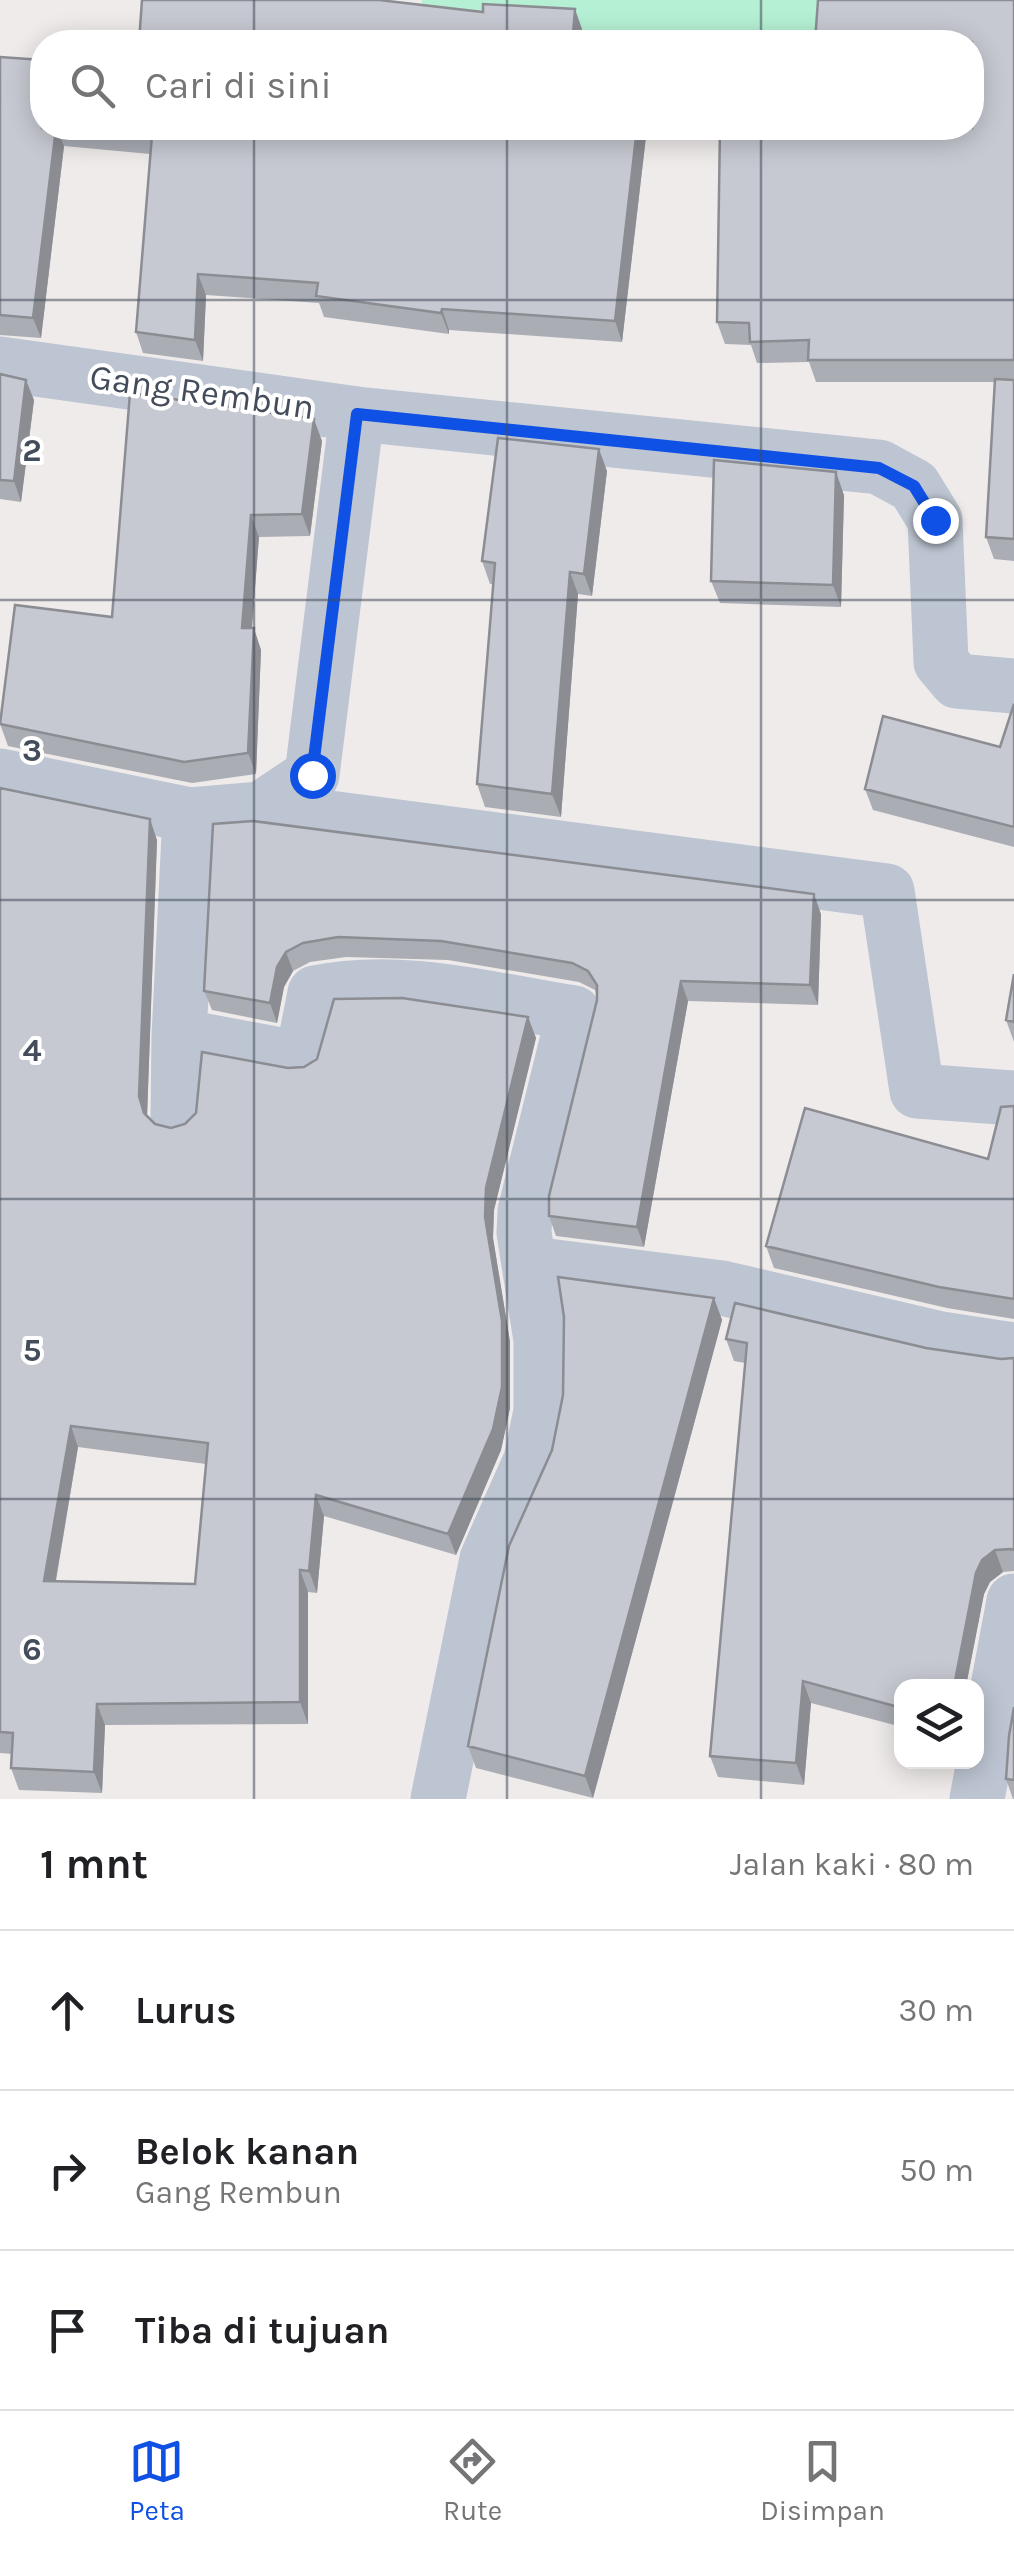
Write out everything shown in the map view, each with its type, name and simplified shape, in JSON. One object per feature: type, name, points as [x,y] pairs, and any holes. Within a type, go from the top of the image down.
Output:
[{"type":"street","name":"Gang Rembun","points":[[0,364],[357,414],[879,468],[914,486],[935,520],[941,662],[957,680],[1014,686]]},
{"type":"street","points":[[262,809],[312,775],[357,414]]},
{"type":"street","points":[[0,776],[190,815],[262,809],[887,891],[917,1090],[1014,1098]]},
{"type":"street","points":[[178,1118],[190,815]]},
{"type":"street","points":[[180,1036],[302,1059],[315,993],[345,986],[427,989],[574,1014],[525,1210],[524,1232],[541,1340],[541,1411],[531,1460],[487,1560],[438,1799]]},
{"type":"street","points":[[532,1264],[722,1288],[941,1339],[1014,1350]]},
{"type":"street","points":[[977,1799],[1014,1601]]},
{"type":"green space","points":[[422,0],[947,0],[943,30],[422,30]]},
{"type":"building","points":[[142,0],[379,0],[483,12],[483,4],[575,9],[573,30],[140,30]]},
{"type":"building","points":[[818,0],[1014,0],[1014,360],[808,360],[809,340],[750,342],[749,323],[717,322],[720,140],[984,140],[984,30],[816,30]]},
{"type":"building","points":[[0,57],[30,59],[30,140],[55,140],[33,318],[0,315]]},
{"type":"building","points":[[152,140],[636,140],[615,321],[442,309],[441,313],[316,296],[318,283],[198,274],[195,340],[136,332]]},
{"type":"building","points":[[0,374],[26,380],[14,481],[0,480]]},
{"type":"building","points":[[995,379],[1014,380],[1014,539],[986,537]]},
{"type":"building","points":[[130,393],[314,419],[302,514],[251,515],[242,628],[254,628],[248,753],[184,762],[0,724],[15,605],[112,617]]},
{"type":"building","points":[[498,438],[599,449],[584,574],[570,572],[552,794],[477,784],[495,563],[482,561]]},
{"type":"building","points":[[714,460],[836,472],[833,585],[711,581]]},
{"type":"building","points":[[1014,704],[1014,827],[865,789],[883,716],[1000,747]]},
{"type":"building","points":[[0,788],[150,819],[139,1096],[144,1113],[155,1124],[171,1128],[185,1124],[196,1113],[202,1052],[288,1068],[304,1067],[317,1059],[334,999],[402,998],[528,1017],[486,1188],[485,1217],[502,1321],[502,1387],[493,1429],[448,1534],[316,1495],[309,1571],[300,1570],[300,1702],[97,1704],[94,1772],[11,1768],[13,1733],[0,1732]],"holes":[[[71,1426],[208,1443],[195,1584],[44,1581]]]},
{"type":"building","points":[[253,821],[814,894],[810,985],[681,981],[637,1227],[549,1216],[549,1196],[597,1000],[597,985],[588,971],[572,963],[441,941],[338,937],[303,943],[286,952],[277,967],[270,1003],[204,991],[213,824]]},
{"type":"building","points":[[1014,974],[1014,1022],[1006,1020]]},
{"type":"building","points":[[1014,1106],[1014,1299],[939,1287],[766,1246],[805,1108],[988,1159],[1001,1107]]},
{"type":"building","points":[[558,1277],[714,1298],[585,1776],[468,1746],[509,1546],[552,1450],[563,1395],[564,1317]]},
{"type":"building","points":[[735,1303],[926,1348],[1014,1358],[1014,1550],[995,1550],[982,1560],[976,1573],[955,1679],[894,1679],[894,1706],[803,1681],[796,1763],[710,1756],[747,1343],[726,1339]]},
{"type":"building","points":[[1014,1707],[1014,1780],[1006,1779]]},
{"type":"route","points":[[312,775],[357,414],[879,468],[914,486],[935,520]]}]
